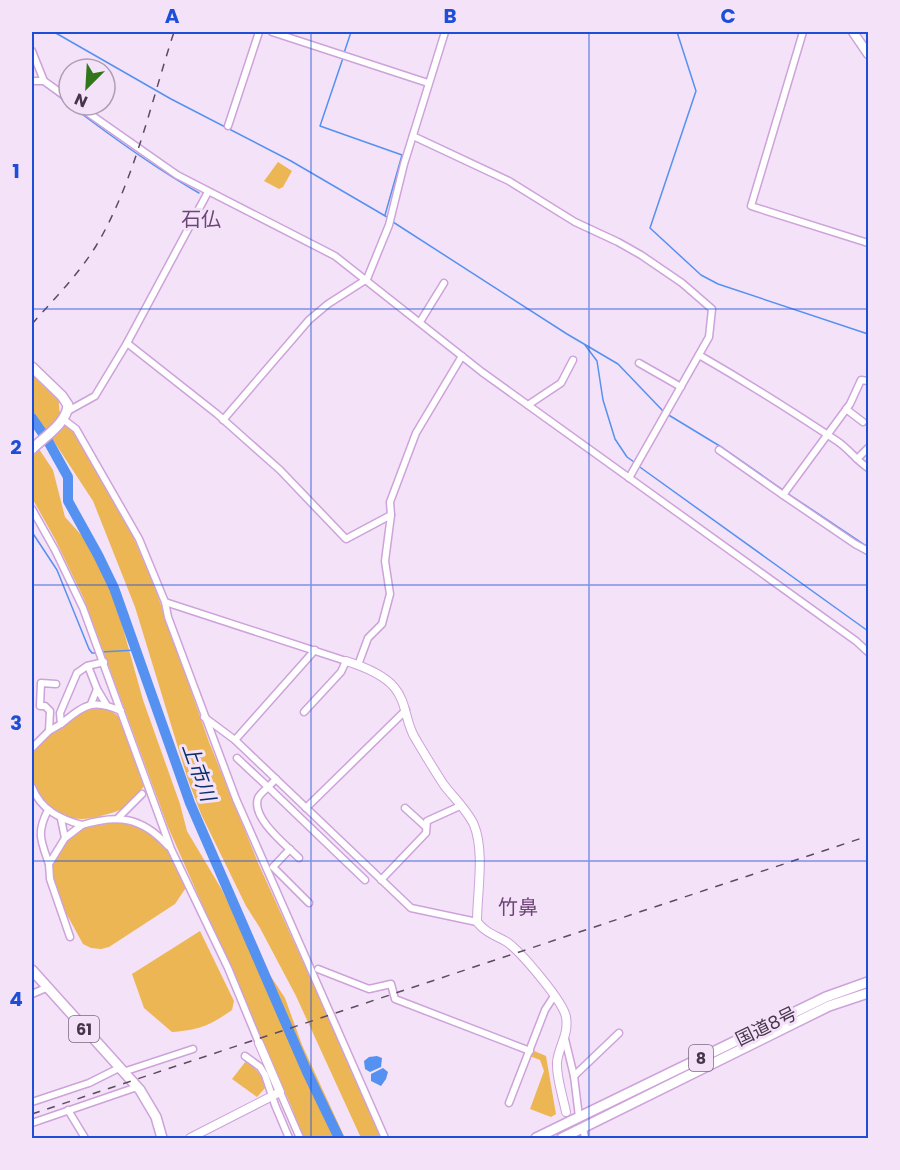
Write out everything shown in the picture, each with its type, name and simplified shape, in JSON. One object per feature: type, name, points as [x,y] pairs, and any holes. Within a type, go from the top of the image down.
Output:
[{"type":"main road","points":[[853,32],[868,54]]},
{"type":"main road","points":[[32,367],[62,396],[68,405],[65,415],[32,449]]},
{"type":"main road","name":"61","points":[[32,970],[136,1087],[156,1117],[162,1138]]},
{"type":"main road","name":"国道8号","points":[[536,1138],[826,997],[868,982]]},
{"type":"main road","name":"国道8号","points":[[562,1138],[829,1006],[868,993]]},
{"type":"street","points":[[228,126],[259,32]]},
{"type":"street","points":[[272,32],[428,83]]},
{"type":"street","points":[[223,420],[309,320],[328,303],[367,279],[388,225],[428,83],[446,32]]},
{"type":"street","points":[[803,32],[751,206],[868,243]]},
{"type":"street","points":[[32,51],[44,81],[57,90]]},
{"type":"street","points":[[32,81],[44,81]]},
{"type":"street","points":[[94,117],[155,160],[208,192],[335,256],[462,356],[868,652]]},
{"type":"street","points":[[413,136],[508,181],[575,222],[641,255],[682,283],[712,309],[709,337],[629,478]]},
{"type":"street","points":[[208,192],[127,343],[95,396],[65,415],[76,429],[139,538],[165,602],[204,717],[236,799],[385,1138]]},
{"type":"street","points":[[420,322],[444,283]]},
{"type":"street","points":[[127,343],[223,420],[280,471],[346,539],[391,514]]},
{"type":"street","points":[[699,355],[780,403],[845,446],[868,468]]},
{"type":"street","points":[[358,665],[368,638],[382,624],[390,594],[385,561],[391,514],[390,502],[416,433],[462,356]]},
{"type":"street","points":[[528,405],[561,383],[573,360]]},
{"type":"street","points":[[639,363],[681,387]]},
{"type":"street","points":[[783,495],[846,409],[861,380],[868,381]]},
{"type":"street","points":[[846,409],[863,422]]},
{"type":"street","points":[[857,459],[868,448]]},
{"type":"street","points":[[719,450],[868,551]]},
{"type":"street","points":[[32,509],[56,550],[83,608],[171,849],[228,968],[259,1043],[289,1138]]},
{"type":"street","points":[[165,602],[358,665],[380,676],[393,686],[400,695],[406,710],[409,728],[416,740],[443,783],[474,824],[478,842],[477,922]]},
{"type":"street","points":[[235,740],[315,650]]},
{"type":"street","points":[[304,712],[341,672],[346,661]]},
{"type":"street","points":[[62,724],[60,713],[77,673],[88,666],[104,662]]},
{"type":"street","points":[[88,666],[96,689],[106,704]]},
{"type":"street","points":[[49,731],[50,711],[45,706],[40,706],[41,683],[56,684]]},
{"type":"street","points":[[91,704],[96,689]]},
{"type":"street","points":[[32,748],[49,731],[91,704],[106,704],[122,711]]},
{"type":"street","points":[[306,808],[406,710]]},
{"type":"street","points":[[204,717],[235,740],[411,908],[477,922],[488,933],[507,943],[525,958],[566,1015],[568,1030],[557,1062],[566,1112]]},
{"type":"street","points":[[237,758],[365,880]]},
{"type":"street","points":[[276,779],[259,797],[257,805],[260,816],[299,858]]},
{"type":"street","points":[[32,788],[48,810],[61,819],[82,825]]},
{"type":"street","points":[[119,818],[142,795]]},
{"type":"street","points":[[381,880],[426,833],[427,821],[460,806]]},
{"type":"street","points":[[405,808],[426,828]]},
{"type":"street","points":[[48,810],[40,831],[41,841],[49,864],[50,879],[70,937]]},
{"type":"street","points":[[49,864],[65,838],[82,825],[101,819],[119,818],[150,830],[171,849]]},
{"type":"street","points":[[61,819],[65,838]]},
{"type":"street","points":[[290,849],[273,867],[309,903]]},
{"type":"street","points":[[318,969],[369,989],[391,984],[395,999],[530,1051]]},
{"type":"street","points":[[32,994],[46,988]]},
{"type":"street","points":[[510,1103],[545,1010],[554,996]]},
{"type":"street","points":[[574,1076],[619,1033]]},
{"type":"street","points":[[566,1039],[574,1076],[579,1117]]},
{"type":"street","points":[[32,1102],[121,1070],[193,1048]]},
{"type":"street","points":[[244,1056],[260,1067],[300,1138]]},
{"type":"street","points":[[32,1123],[136,1087]]},
{"type":"street","points":[[190,1138],[276,1093]]},
{"type":"street","points":[[68,1110],[85,1138]]},
{"type":"street","points":[[583,1128],[585,1138]]},
{"type":"shaded area","points":[[278,162],[292,171],[283,187],[279,189],[264,181]]},
{"type":"shaded area","points":[[32,375],[59,401],[63,420],[77,434],[129,527],[154,585],[209,742],[259,865],[383,1138],[361,1138],[296,996],[246,906],[201,814],[187,777],[135,607],[93,501],[32,412]]},
{"type":"shaded area","points":[[39,449],[53,470],[65,517],[104,560],[143,700],[180,804],[187,831],[222,890],[245,937],[285,998],[302,1045],[345,1138],[303,1138],[292,1108],[168,827],[84,599],[32,498],[32,457]]},
{"type":"shaded area","points":[[91,706],[103,708],[119,717],[144,786],[121,810],[93,818],[74,818],[58,813],[44,800],[34,782],[30,761],[33,751],[42,741]]},
{"type":"shaded area","points":[[116,820],[143,830],[161,843],[168,851],[187,886],[175,904],[109,947],[91,948],[83,944],[66,913],[51,870],[54,860],[68,839],[83,828]]},
{"type":"shaded area","points":[[200,931],[234,1001],[232,1010],[204,1026],[172,1032],[144,1008],[132,974]]},
{"type":"shaded area","points":[[532,1050],[546,1056],[556,1114],[551,1117],[530,1109],[544,1071],[540,1060],[530,1056]]},
{"type":"shaded area","points":[[246,1061],[263,1079],[265,1088],[257,1097],[232,1079]]},
{"type":"water","points":[[369,1057],[382,1058],[381,1067],[370,1072],[365,1069],[364,1061]]},
{"type":"water","points":[[383,1068],[388,1072],[381,1086],[371,1081],[371,1074]]},
{"type":"waterway","points":[[54,32],[171,99],[291,161],[387,217]]},
{"type":"waterway","points":[[344,53],[351,32]]},
{"type":"waterway","points":[[677,32],[696,91],[650,228],[701,275],[718,284],[868,334]]},
{"type":"waterway","points":[[343,58],[320,126],[402,155],[385,215]]},
{"type":"waterway","points":[[45,86],[57,95]]},
{"type":"waterway","points":[[86,117],[165,173],[199,193]]},
{"type":"waterway","points":[[393,222],[567,334],[618,364],[663,411]]},
{"type":"waterway","points":[[585,345],[597,361],[603,400],[615,439],[627,457],[634,462]]},
{"type":"waterway","points":[[667,414],[723,448],[783,490]]},
{"type":"waterway","name":"上市川","points":[[32,418],[68,477],[68,501],[114,588],[190,803],[307,1072],[339,1138]]},
{"type":"waterway","points":[[637,465],[868,631]]},
{"type":"waterway","points":[[787,493],[868,547]]},
{"type":"waterway","points":[[32,532],[57,570],[89,649],[92,653],[96,653]]},
{"type":"waterway","points":[[101,652],[136,650]]},
{"type":"railway","points":[[32,324],[82,267],[109,222],[141,142],[174,32]]},
{"type":"railway","points":[[32,1114],[868,836]]},
{"type":"district","name":"石仏","points":[[201,219]]},
{"type":"district","name":"竹鼻","points":[[518,907]]}]
